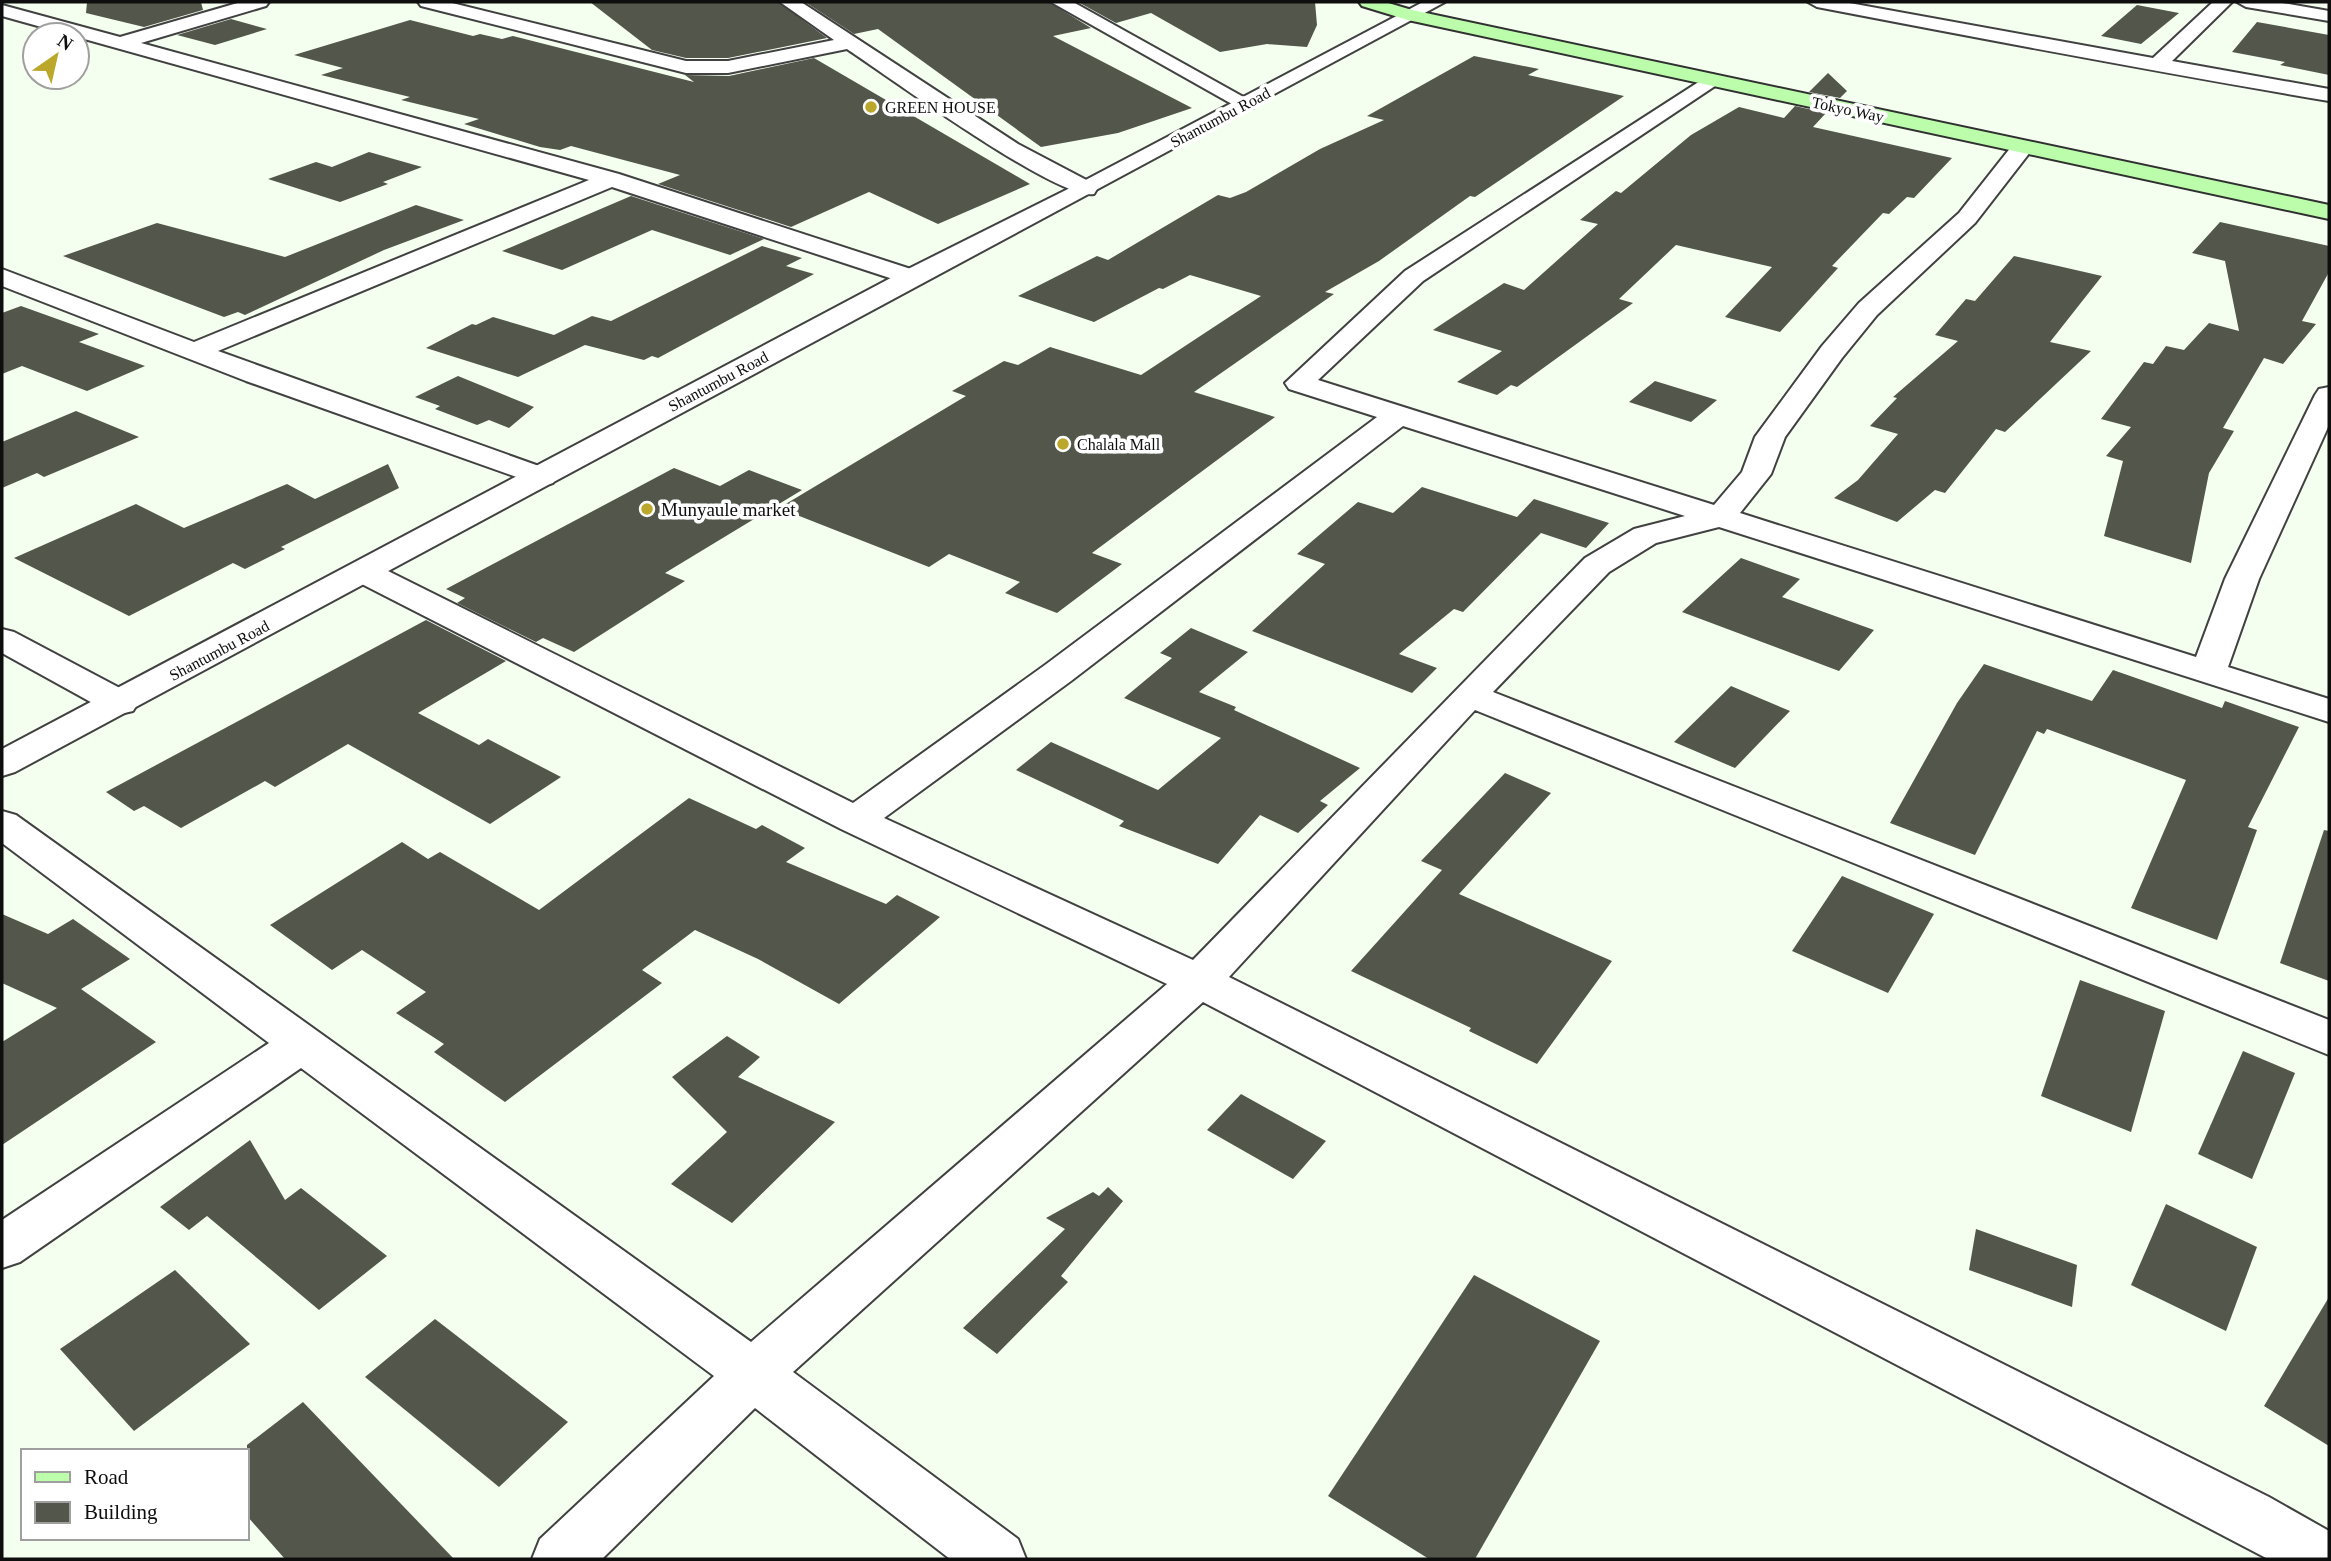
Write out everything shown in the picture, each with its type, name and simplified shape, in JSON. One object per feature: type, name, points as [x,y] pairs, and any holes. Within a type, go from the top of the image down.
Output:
[{"type":"main road","name":"Tokyo Way","points":[[1368,2],[1408,15],[2329,212]]},
{"type":"street","points":[[122,42],[260,2]]},
{"type":"street","points":[[427,2],[699,68],[728,67],[849,43]]},
{"type":"street","points":[[789,2],[1010,149],[1086,189]]},
{"type":"street","points":[[1060,2],[1247,104]]},
{"type":"street","name":"Shantumbu Road","points":[[2,764],[911,277],[1086,189],[1436,2]]},
{"type":"street","points":[[1817,2],[2329,95]]},
{"type":"street","points":[[2157,65],[2224,2]]},
{"type":"street","points":[[2246,2],[2329,16]]},
{"type":"street","points":[[494,18],[529,7]]},
{"type":"street","points":[[2,10],[611,179],[911,277]]},
{"type":"street","points":[[1711,80],[1414,276],[1299,383],[2329,711]]},
{"type":"street","points":[[561,1559],[753,1374],[1199,981],[1469,695],[1597,565],[1645,536],[1720,517],[1756,474],[1770,437],[1832,352],[1868,309],[1967,218],[2023,147]]},
{"type":"street","points":[[197,350],[611,179]]},
{"type":"street","points":[[2,278],[445,444],[542,477]]},
{"type":"street","points":[[2208,672],[2242,579],[2329,395]]},
{"type":"street","points":[[855,820],[1058,673],[1400,414]]},
{"type":"street","points":[[364,572],[855,820],[1199,981],[2248,1516],[2323,1559]]},
{"type":"street","points":[[2,639],[120,703]]},
{"type":"street","points":[[1469,695],[2329,1038]]},
{"type":"street","points":[[2,824],[753,1374],[997,1559]]},
{"type":"street","points":[[2,1247],[302,1044]]},
{"type":"building","points":[[87,2],[201,2],[203,10],[144,27],[86,13]]},
{"type":"building","points":[[590,2],[778,2],[827,38],[728,58],[686,58],[652,50]]},
{"type":"building","points":[[805,2],[1049,2],[1091,28],[1053,36],[1192,108],[1118,133],[1041,147],[878,29],[854,34]]},
{"type":"building","points":[[1078,2],[1315,2],[1317,25],[1307,47],[1267,44],[1220,52],[1151,13],[1116,23]]},
{"type":"building","points":[[2137,5],[2179,13],[2141,44],[2101,36]]},
{"type":"building","points":[[231,19],[267,29],[215,45],[177,35]]},
{"type":"building","points":[[410,20],[473,36],[480,34],[502,39],[513,36],[694,82],[685,75],[729,76],[814,58],[1030,184],[938,224],[869,192],[791,227],[658,184],[680,175],[571,146],[560,150],[540,147],[464,124],[479,119],[401,100],[410,97],[321,75],[343,68],[294,55]]},
{"type":"building","points":[[2257,22],[2329,35],[2329,75],[2280,65],[2285,62],[2232,52]]},
{"type":"building","points":[[1474,56],[1539,69],[1528,75],[1624,96],[1475,197],[1470,196],[1379,261],[1325,292],[1334,294],[1194,392],[1275,417],[1092,553],[1122,564],[1057,613],[1005,593],[1020,582],[949,554],[929,567],[779,508],[966,396],[952,391],[1004,361],[1018,365],[1050,347],[1141,375],[1261,296],[1190,275],[1094,322],[1018,296],[1097,256],[1108,260],[1218,195],[1230,198],[1246,192],[1320,149],[1384,120],[1367,116]]},
{"type":"building","points":[[1828,73],[1847,91],[1840,98],[1809,92]]},
{"type":"building","points":[[1795,106],[1826,113],[1813,127],[1952,158],[1914,198],[1907,197],[1889,214],[1883,213],[1832,266],[1838,268],[1780,332],[1725,317],[1772,267],[1676,245],[1619,299],[1633,303],[1517,387],[1511,385],[1497,395],[1457,382],[1502,351],[1433,330],[1504,283],[1524,290],[1598,224],[1580,220],[1616,191],[1621,193],[1691,135],[1739,107],[1784,118]]},
{"type":"building","points":[[369,152],[422,167],[383,182],[388,184],[340,202],[268,179],[316,162],[332,167]]},
{"type":"building","points":[[631,196],[764,239],[730,255],[652,230],[562,270],[502,251]]},
{"type":"building","points":[[416,205],[464,220],[384,250],[245,315],[238,312],[224,317],[63,256],[157,223],[285,257]]},
{"type":"building","points":[[2220,222],[2329,246],[2329,272],[2302,321],[2316,324],[2283,364],[2264,358],[2223,428],[2234,431],[2209,473],[2191,563],[2104,536],[2123,461],[2106,456],[2131,427],[2101,419],[2144,362],[2153,364],[2166,346],[2184,350],[2209,323],[2239,331],[2225,261],[2192,253]]},
{"type":"building","points":[[762,246],[802,258],[786,266],[814,274],[658,358],[652,356],[644,360],[585,345],[518,377],[426,348],[472,324],[476,325],[493,317],[554,335],[592,316],[611,321]]},
{"type":"building","points":[[2014,256],[2102,276],[2050,342],[2091,351],[2005,432],[1996,429],[1945,493],[1935,490],[1897,522],[1834,498],[1858,480],[1898,434],[1870,426],[1897,398],[1893,397],[1958,341],[1935,335],[1966,299],[1975,301]]},
{"type":"building","points":[[21,306],[99,334],[79,342],[145,366],[87,391],[22,366],[2,374],[2,313]]},
{"type":"building","points":[[458,376],[534,407],[509,428],[489,420],[477,425],[435,409],[440,406],[415,397]]},
{"type":"building","points":[[1655,381],[1717,400],[1691,422],[1629,402]]},
{"type":"building","points":[[76,411],[139,437],[44,477],[37,473],[2,488],[2,442]]},
{"type":"building","points":[[388,464],[399,488],[281,547],[285,549],[245,569],[233,563],[129,616],[14,558],[136,504],[184,528],[287,484],[315,499]]},
{"type":"building","points":[[674,468],[720,486],[749,470],[802,490],[665,573],[685,581],[574,652],[543,638],[536,642],[457,603],[465,598],[446,589]]},
{"type":"building","points":[[1422,487],[1517,517],[1534,499],[1609,523],[1586,548],[1541,533],[1463,612],[1454,609],[1399,654],[1437,668],[1412,693],[1252,631],[1325,564],[1297,554],[1358,502],[1393,513]]},
{"type":"building","points":[[1741,558],[1800,579],[1782,597],[1874,630],[1839,671],[1682,612]]},
{"type":"building","points":[[426,620],[506,661],[418,713],[479,745],[488,739],[561,777],[490,824],[348,744],[275,787],[265,781],[181,828],[144,806],[134,811],[106,792]]},
{"type":"building","points":[[1191,628],[1248,652],[1199,692],[1236,707],[1234,710],[1360,768],[1320,801],[1328,805],[1298,833],[1260,815],[1218,864],[1119,826],[1124,821],[1016,770],[1051,742],[1158,790],[1221,738],[1124,698],[1172,658],[1160,653]]},
{"type":"building","points":[[1984,664],[2092,701],[2113,670],[2222,708],[2225,701],[2299,727],[2248,827],[2257,830],[2217,940],[2131,908],[2186,780],[2047,729],[2044,734],[2037,731],[1975,855],[1890,823],[1957,703]]},
{"type":"building","points":[[1731,686],[1790,711],[1735,768],[1674,742]]},
{"type":"building","points":[[1505,773],[1551,793],[1459,894],[1612,961],[1537,1064],[1469,1031],[1471,1028],[1351,971],[1442,870],[1421,861]]},
{"type":"building","points":[[689,798],[756,829],[762,825],[805,848],[786,862],[886,904],[897,895],[940,917],[839,1004],[758,959],[695,930],[642,970],[662,983],[505,1102],[434,1052],[444,1044],[396,1013],[426,992],[362,950],[332,970],[270,925],[402,842],[428,859],[440,852],[539,910]]},
{"type":"building","points":[[2324,830],[2329,831],[2329,981],[2280,963]]},
{"type":"building","points":[[1842,876],[1934,914],[1888,993],[1792,951]]},
{"type":"building","points":[[2,914],[48,934],[73,919],[130,959],[81,989],[156,1042],[2,1145],[2,1042],[57,1008],[2,983]]},
{"type":"building","points":[[2080,980],[2165,1011],[2131,1132],[2041,1096]]},
{"type":"building","points":[[727,1036],[760,1057],[738,1077],[835,1122],[732,1223],[671,1184],[727,1132],[672,1077]]},
{"type":"building","points":[[2243,1051],[2295,1073],[2252,1179],[2198,1154]]},
{"type":"building","points":[[1241,1094],[1326,1141],[1293,1179],[1207,1130]]},
{"type":"building","points":[[250,1140],[285,1200],[301,1188],[387,1256],[319,1310],[207,1216],[189,1230],[160,1207]]},
{"type":"building","points":[[1108,1187],[1123,1201],[1061,1276],[1068,1282],[997,1354],[963,1328],[1065,1229],[1046,1218],[1093,1192],[1099,1196]]},
{"type":"building","points":[[2166,1204],[2257,1247],[2226,1331],[2131,1285]]},
{"type":"building","points":[[1976,1229],[2077,1265],[2072,1307],[1969,1270]]},
{"type":"building","points":[[175,1270],[250,1344],[134,1431],[60,1349]]},
{"type":"building","points":[[1474,1275],[1600,1341],[1475,1559],[1429,1559],[1328,1496]]},
{"type":"building","points":[[2329,1297],[2329,1446],[2264,1406]]},
{"type":"building","points":[[435,1319],[568,1422],[499,1487],[365,1377]]},
{"type":"building","points":[[303,1402],[454,1559],[285,1559],[248,1517],[247,1445]]},
{"type":"place","name":"GREEN HOUSE","points":[[871,107]]},
{"type":"place","name":"Chalala Mall","points":[[1063,444]]},
{"type":"place","name":"Munyaule market","points":[[647,509]]}]
